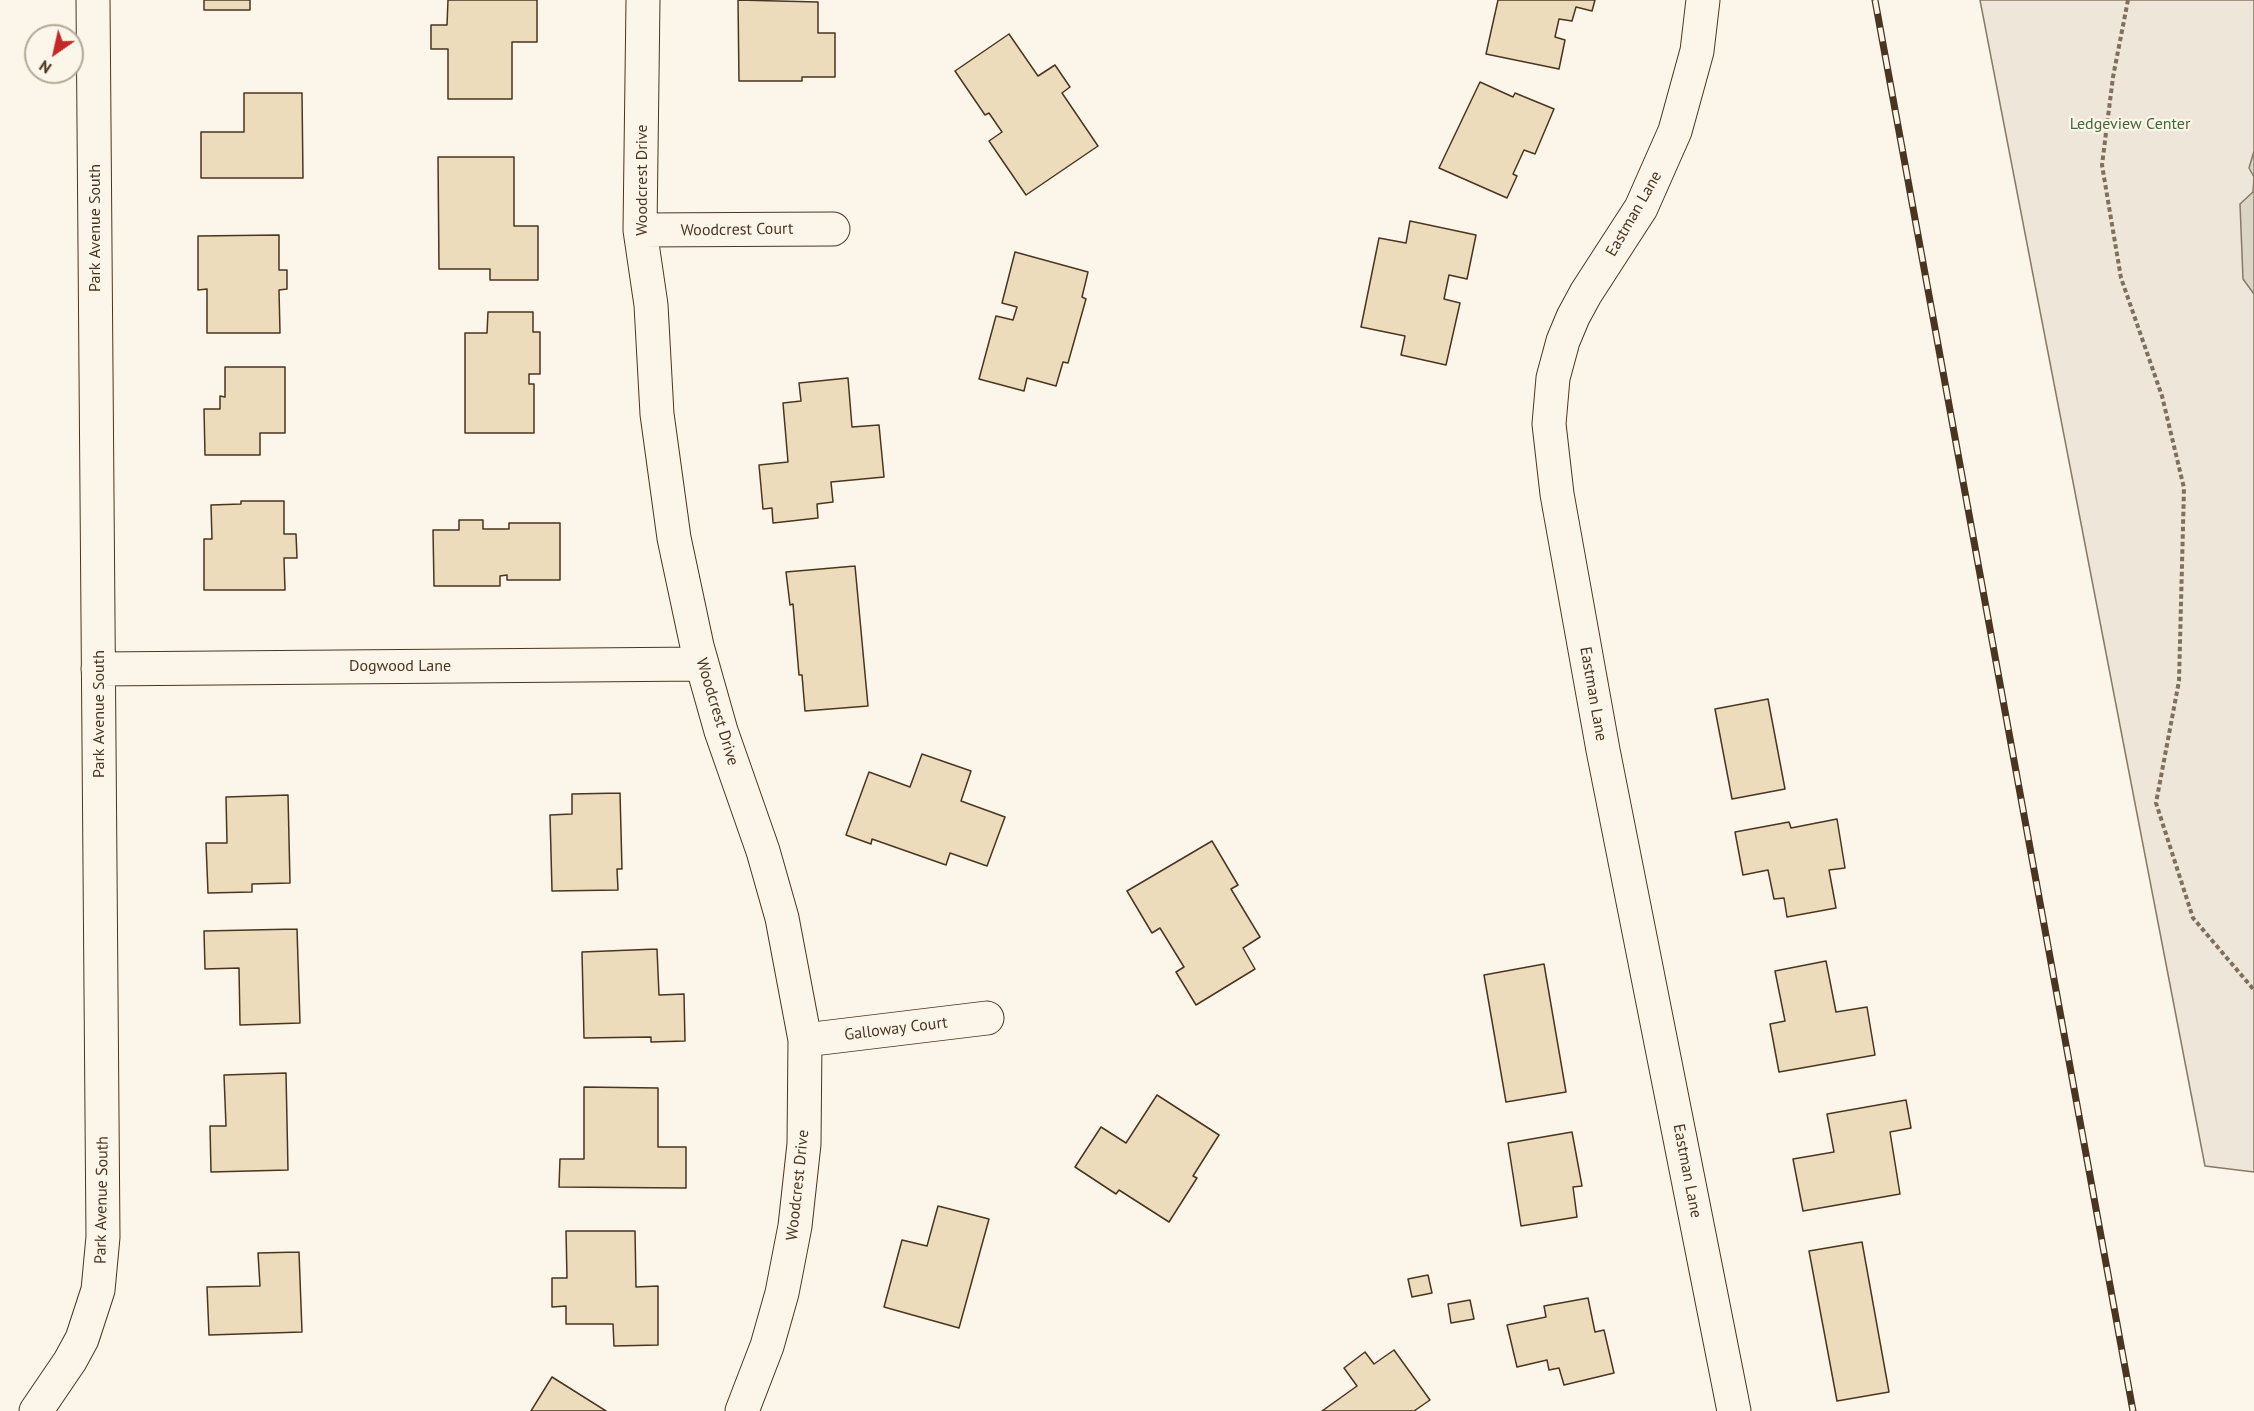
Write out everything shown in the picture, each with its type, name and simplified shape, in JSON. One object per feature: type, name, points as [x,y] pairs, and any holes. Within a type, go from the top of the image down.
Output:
[{"type":"street","name":"Park Avenue South","points":[[36,1411],[70,1361],[82,1338],[95,1302],[102,1258],[93,0]]},
{"type":"street","name":"Woodcrest Drive","points":[[643,0],[640,230],[651,305],[664,469],[685,592],[702,664],[721,731],[778,899],[794,971],[805,1040],[804,1144],[795,1226],[782,1293],[773,1325],[742,1411]]},
{"type":"street","name":"Eastman Lane","points":[[1703,0],[1697,51],[1675,131],[1641,208],[1573,317],[1563,341],[1553,378],[1549,424],[1557,494],[1603,750],[1734,1411]]},
{"type":"street","name":"Woodcrest Court","points":[[640,230],[833,229]]},
{"type":"street","name":"Dogwood Lane","points":[[98,669],[702,664]]},
{"type":"street","name":"Galloway Court","points":[[805,1040],[987,1018]]},
{"type":"path","points":[[2128,0],[2113,77],[2102,165],[2121,278],[2162,396],[2184,488],[2179,681],[2156,803],[2193,918],[2254,990]]},
{"type":"green space","name":"Ledgeview Center","points":[[1980,0],[2254,0],[2254,1172],[2205,1166]]},
{"type":"shaded area","points":[[2254,151],[2254,177],[2249,168]]},
{"type":"shaded area","points":[[2254,177],[2254,294],[2243,279],[2240,204],[2253,192]]},
{"type":"building","points":[[204,0],[250,0],[250,10],[204,10]]},
{"type":"building","points":[[448,0],[537,0],[537,42],[512,42],[512,99],[448,99],[448,49],[431,49],[431,25],[447,25]]},
{"type":"building","points":[[738,0],[818,2],[818,33],[835,33],[835,77],[802,77],[802,81],[739,81]]},
{"type":"building","points":[[1498,0],[1595,0],[1592,11],[1576,7],[1572,21],[1559,19],[1555,37],[1565,40],[1559,69],[1486,54]]},
{"type":"building","points":[[1009,34],[1038,76],[1055,65],[1070,87],[1062,93],[1098,146],[1026,195],[989,141],[1002,132],[989,113],[985,115],[955,71]]},
{"type":"building","points":[[1480,82],[1513,97],[1515,93],[1554,109],[1535,154],[1524,150],[1513,174],[1517,176],[1507,198],[1439,168]]},
{"type":"building","points":[[244,93],[302,93],[303,178],[201,178],[201,132],[244,132]]},
{"type":"building","points":[[438,157],[514,157],[514,226],[538,226],[538,280],[490,280],[490,269],[439,269]]},
{"type":"building","points":[[1410,221],[1476,235],[1467,279],[1449,275],[1444,299],[1460,303],[1446,365],[1401,355],[1405,336],[1361,327],[1379,238],[1406,243]]},
{"type":"building","points":[[279,235],[279,270],[287,270],[287,289],[279,290],[280,333],[207,333],[207,289],[198,290],[198,236]]},
{"type":"building","points":[[1015,252],[1088,272],[1082,297],[1086,299],[1068,363],[1063,362],[1056,386],[1027,378],[1024,391],[979,379],[996,316],[1013,320],[1017,307],[1002,303]]},
{"type":"building","points":[[488,312],[533,312],[533,332],[540,332],[540,374],[529,374],[529,384],[534,384],[534,433],[465,433],[465,333],[487,333]]},
{"type":"building","points":[[225,367],[285,367],[285,433],[260,433],[260,455],[205,455],[204,409],[220,409],[220,396],[225,397]]},
{"type":"building","points":[[848,378],[852,427],[879,425],[884,477],[831,482],[833,502],[817,504],[818,518],[773,523],[772,508],[763,509],[759,465],[788,462],[783,403],[801,401],[799,383]]},
{"type":"building","points":[[241,501],[284,501],[284,534],[296,534],[297,558],[284,558],[285,590],[204,590],[204,539],[212,539],[211,505],[241,504]]},
{"type":"building","points":[[459,520],[483,520],[483,529],[509,529],[509,523],[560,523],[560,580],[507,580],[507,575],[500,576],[500,586],[434,586],[433,530],[459,530]]},
{"type":"building","points":[[855,566],[868,706],[805,711],[802,675],[799,675],[793,604],[790,605],[786,572]]},
{"type":"building","points":[[1768,699],[1785,789],[1732,799],[1715,709]]},
{"type":"building","points":[[922,754],[971,771],[961,801],[1005,817],[987,866],[950,853],[946,865],[872,839],[871,844],[846,835],[869,772],[910,787]]},
{"type":"building","points":[[620,793],[622,869],[617,869],[618,890],[552,891],[550,815],[572,814],[572,794]]},
{"type":"building","points":[[288,795],[290,883],[252,884],[252,892],[208,893],[206,843],[227,843],[226,797]]},
{"type":"building","points":[[1837,819],[1845,868],[1829,870],[1836,908],[1787,917],[1784,898],[1774,899],[1768,870],[1743,875],[1735,832],[1789,822],[1791,828]]},
{"type":"building","points":[[1212,841],[1238,885],[1231,889],[1260,937],[1243,948],[1255,969],[1196,1005],[1176,972],[1184,967],[1160,928],[1152,933],[1127,891]]},
{"type":"building","points":[[297,929],[300,1023],[240,1025],[239,968],[205,969],[204,931]]},
{"type":"building","points":[[657,949],[659,995],[684,994],[685,1041],[651,1042],[651,1037],[584,1038],[582,952]]},
{"type":"building","points":[[1826,961],[1836,1012],[1867,1007],[1875,1055],[1779,1072],[1770,1024],[1785,1021],[1775,971]]},
{"type":"building","points":[[1544,964],[1566,1092],[1506,1102],[1484,975]]},
{"type":"building","points":[[286,1073],[288,1170],[211,1172],[210,1126],[226,1126],[224,1075]]},
{"type":"building","points":[[584,1087],[658,1088],[658,1147],[686,1147],[686,1188],[559,1187],[560,1159],[584,1159]]},
{"type":"building","points":[[1157,1095],[1219,1135],[1193,1176],[1197,1178],[1169,1222],[1119,1190],[1116,1194],[1075,1167],[1101,1127],[1126,1143]]},
{"type":"building","points":[[1906,1100],[1911,1128],[1890,1132],[1900,1194],[1803,1211],[1793,1159],[1834,1152],[1827,1114]]},
{"type":"building","points":[[1572,1132],[1582,1186],[1573,1187],[1577,1217],[1521,1226],[1508,1143]]},
{"type":"building","points":[[938,1206],[989,1219],[959,1328],[884,1307],[902,1240],[927,1246]]},
{"type":"building","points":[[566,1231],[635,1231],[636,1287],[658,1286],[658,1345],[614,1346],[613,1324],[566,1324],[566,1306],[552,1307],[552,1278],[567,1278]]},
{"type":"building","points":[[1862,1242],[1889,1392],[1837,1401],[1809,1251]]},
{"type":"building","points":[[299,1252],[302,1332],[209,1335],[207,1287],[260,1286],[258,1253]]},
{"type":"building","points":[[1428,1275],[1432,1293],[1412,1297],[1408,1279]]},
{"type":"building","points":[[1588,1298],[1595,1332],[1604,1330],[1614,1373],[1564,1385],[1559,1368],[1549,1370],[1547,1360],[1517,1367],[1507,1325],[1546,1317],[1544,1306]]},
{"type":"building","points":[[1470,1300],[1474,1319],[1451,1323],[1448,1304]]},
{"type":"building","points":[[1394,1350],[1430,1400],[1414,1411],[1322,1411],[1357,1386],[1344,1368],[1365,1352],[1374,1364]]},
{"type":"building","points":[[552,1377],[606,1411],[531,1411]]},
{"type":"railway","points":[[1875,0],[2133,1411]]}]
